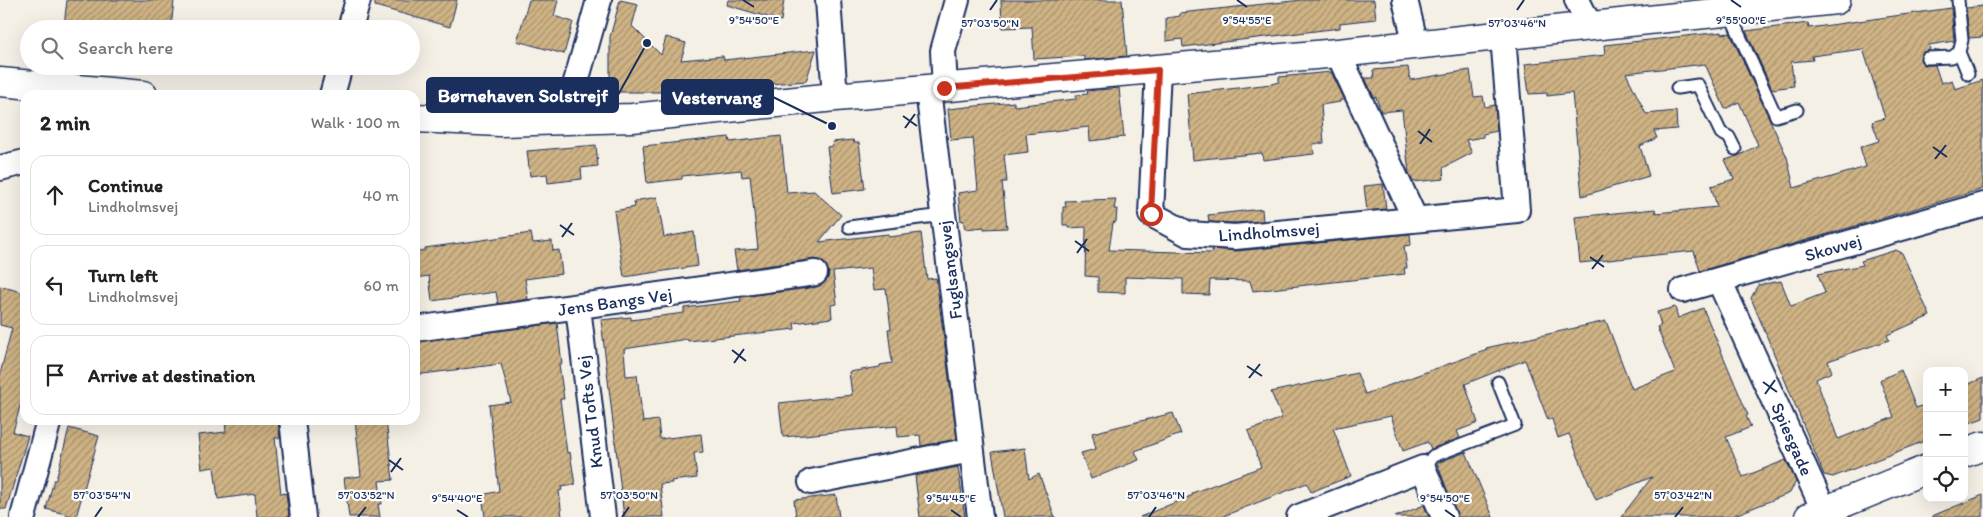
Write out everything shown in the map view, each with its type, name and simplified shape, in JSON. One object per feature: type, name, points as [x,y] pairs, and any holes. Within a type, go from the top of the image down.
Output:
[{"type":"street","points":[[352,20],[358,0]]},
{"type":"street","points":[[565,121],[599,0]]},
{"type":"street","points":[[828,0],[835,97]]},
{"type":"street","name":"Fuglsangsvej","points":[[957,0],[943,51],[936,89],[943,215],[980,517]]},
{"type":"street","points":[[1405,0],[1416,45]]},
{"type":"street","points":[[1578,0],[1590,26]]},
{"type":"street","points":[[420,118],[500,122],[632,118],[835,97],[1338,53],[1836,0]]},
{"type":"street","name":"Lindholmsvej","points":[[1158,70],[1151,214],[1188,234],[1235,237],[1518,210],[1503,36]]},
{"type":"street","points":[[1338,53],[1416,219]]},
{"type":"street","points":[[333,90],[338,75]]},
{"type":"street","points":[[0,82],[88,90]]},
{"type":"street","points":[[0,168],[20,163]]},
{"type":"street","name":"Skovvej","points":[[1683,290],[1983,205]]},
{"type":"street","name":"Jens Bangs Vej","points":[[420,328],[815,272]]},
{"type":"street","name":"Spiesgade","points":[[1719,280],[1820,515]]},
{"type":"street","name":"Knud Tofts Vej","points":[[578,307],[603,517]]},
{"type":"street","points":[[22,517],[48,425]]},
{"type":"street","points":[[293,425],[303,517]]},
{"type":"street","points":[[1968,452],[1983,446]]},
{"type":"street","points":[[811,482],[972,450]]},
{"type":"street","points":[[1968,467],[1983,463]]},
{"type":"street","points":[[1298,517],[1423,468],[1444,517]]},
{"type":"street","points":[[1820,515],[1923,471]]},
{"type":"street","points":[[1863,496],[1923,479]]},
{"type":"lane","points":[[1958,0],[1962,40],[1959,52],[1968,74]]},
{"type":"lane","points":[[1729,12],[1776,116],[1797,110]]},
{"type":"lane","points":[[1927,58],[1952,57],[1959,52]]},
{"type":"lane","points":[[1677,88],[1698,85],[1721,133],[1729,137],[1735,149]]},
{"type":"lane","points":[[849,227],[943,215]]},
{"type":"lane","points":[[1423,468],[1432,456],[1515,424],[1498,382]]},
{"type":"building","points":[[67,0],[174,0],[172,20],[65,20]]},
{"type":"building","points":[[375,0],[457,0],[450,27],[375,6]]},
{"type":"building","points":[[529,0],[558,0],[554,16],[573,22],[564,54],[517,41]]},
{"type":"building","points":[[620,0],[638,4],[632,26],[661,55],[666,37],[686,43],[681,60],[723,56],[724,60],[816,50],[806,81],[673,92],[610,92],[610,37]]},
{"type":"building","points":[[728,0],[784,0],[781,21],[727,5]]},
{"type":"building","points":[[1001,0],[1122,0],[1127,56],[1084,60],[1084,56],[1034,59],[1032,27],[1002,28]]},
{"type":"building","points":[[1302,0],[1374,0],[1376,19],[1340,23],[1340,28],[1183,47],[1182,39],[1166,41],[1166,18],[1180,16],[1180,13]]},
{"type":"building","points":[[1983,6],[1983,37],[1969,38],[1966,8]]},
{"type":"building","points":[[1951,8],[1954,41],[1929,45],[1930,50],[1923,52],[1920,59],[1924,65],[1935,65],[1941,83],[1952,80],[1955,89],[1983,80],[1983,189],[1700,271],[1694,251],[1580,263],[1575,217],[1655,209],[1656,213],[1717,207],[1711,186],[1734,179],[1725,160],[1738,156],[1758,145],[1739,102],[1725,109],[1705,64],[1626,73],[1646,114],[1676,111],[1677,129],[1654,131],[1657,138],[1640,146],[1649,176],[1582,196],[1572,93],[1547,96],[1547,93],[1529,94],[1525,64],[1605,55],[1604,45],[1722,32],[1722,34],[1730,33],[1787,157],[1794,188],[1866,167],[1860,147],[1879,141],[1872,122],[1885,118],[1863,49],[1812,56],[1813,60],[1791,62],[1794,86],[1772,89],[1746,31],[1808,23],[1809,28]]},
{"type":"building","points":[[1408,67],[1410,80],[1470,70],[1474,97],[1483,96],[1485,107],[1495,105],[1497,131],[1483,134],[1483,137],[1466,140],[1472,153],[1443,168],[1444,179],[1413,182],[1409,174],[1402,110],[1381,112],[1376,97],[1374,97],[1365,78],[1374,78],[1373,70]]},
{"type":"building","points":[[1331,72],[1345,100],[1321,105],[1324,143],[1313,144],[1314,154],[1263,160],[1262,153],[1193,160],[1187,94],[1271,84],[1279,82],[1279,77]]},
{"type":"building","points":[[1119,88],[1124,137],[1090,141],[1089,127],[1026,134],[1028,152],[1004,155],[1007,182],[1002,182],[1007,228],[984,229],[984,227],[965,229],[963,220],[961,221],[958,193],[978,190],[973,138],[951,140],[948,109],[1014,102],[1014,106],[1076,99],[1076,95],[1088,94],[1087,91]]},
{"type":"building","points":[[781,136],[787,193],[814,191],[841,215],[819,242],[888,234],[889,237],[921,233],[927,279],[936,278],[957,439],[921,446],[920,435],[898,437],[897,426],[783,437],[779,403],[852,395],[849,372],[892,363],[888,329],[891,329],[886,289],[874,290],[871,268],[833,272],[837,304],[831,305],[832,318],[794,323],[795,329],[688,341],[687,339],[624,349],[626,376],[637,375],[643,422],[658,420],[660,439],[701,434],[703,452],[694,453],[697,478],[660,484],[664,517],[624,517],[601,320],[631,317],[631,320],[684,313],[684,308],[741,301],[740,297],[817,287],[828,278],[829,272],[825,264],[820,260],[814,259],[737,270],[734,251],[758,249],[750,176],[742,177],[741,170],[682,176],[682,179],[647,183],[643,146],[729,137],[730,142]]},
{"type":"building","points":[[853,140],[854,143],[859,143],[865,189],[833,193],[827,147],[833,146],[832,142]]},
{"type":"building","points":[[596,145],[598,166],[581,168],[582,179],[548,183],[547,174],[530,176],[527,151]]},
{"type":"building","points":[[1383,184],[1386,209],[1367,211],[1364,186]]},
{"type":"building","points":[[657,197],[664,237],[694,232],[698,266],[624,277],[614,211],[635,207],[634,201]]},
{"type":"building","points":[[1116,199],[1114,209],[1117,209],[1116,222],[1113,223],[1109,250],[1212,253],[1212,249],[1236,251],[1410,234],[1411,245],[1404,246],[1407,268],[1404,268],[1405,274],[1253,291],[1250,281],[1210,280],[1209,295],[1183,294],[1183,279],[1125,277],[1125,293],[1098,292],[1098,277],[1085,276],[1086,227],[1068,228],[1068,225],[1063,225],[1063,207],[1066,207],[1065,201]]},
{"type":"building","points":[[1262,209],[1263,221],[1209,222],[1208,215]]},
{"type":"building","points":[[531,233],[533,243],[552,241],[553,251],[559,250],[562,274],[525,279],[528,299],[498,304],[496,292],[432,301],[429,276],[420,277],[420,251],[425,250],[425,248]]},
{"type":"building","points":[[1896,250],[1902,253],[1930,316],[1887,335],[1889,340],[1828,361],[1832,372],[1816,379],[1838,439],[1894,417],[1880,380],[1901,370],[1916,408],[1923,405],[1923,442],[1833,477],[1824,475],[1751,298],[1758,285],[1781,281],[1791,306],[1825,293],[1818,274],[1863,265],[1861,261]]},
{"type":"building","points":[[0,286],[20,292],[20,406],[13,432],[28,436],[6,509],[0,509],[0,374],[12,328],[0,325]]},
{"type":"building","points":[[1675,307],[1678,318],[1703,308],[1748,415],[1746,416],[1751,427],[1726,437],[1743,477],[1786,460],[1796,481],[1790,493],[1730,517],[1621,517],[1652,477],[1596,500],[1569,434],[1558,438],[1552,419],[1548,420],[1525,360],[1465,384],[1478,423],[1457,431],[1460,438],[1431,449],[1428,442],[1403,451],[1391,416],[1333,428],[1351,476],[1311,492],[1307,483],[1221,517],[1140,517],[1193,495],[1192,493],[1261,467],[1248,431],[1282,418],[1271,392],[1357,373],[1365,394],[1487,350],[1486,348],[1606,321],[1632,389],[1675,372],[1657,327],[1661,325],[1657,312]]},
{"type":"building","points":[[557,323],[562,364],[559,364],[564,399],[560,399],[567,453],[570,452],[575,485],[561,487],[562,490],[559,491],[562,517],[485,517],[482,495],[499,491],[489,405],[511,402],[501,364],[420,374],[420,341]]},
{"type":"building","points":[[1983,378],[1983,418],[1968,424],[1968,412],[1968,384]]},
{"type":"building","points":[[1173,413],[1181,434],[1135,451],[1139,460],[1091,479],[1081,453],[1096,449],[1092,433]]},
{"type":"building","points":[[225,425],[279,425],[280,438],[275,438],[281,494],[286,493],[289,517],[257,517],[255,494],[218,499],[214,467],[202,469],[198,435],[226,432]]},
{"type":"building","points":[[356,425],[387,425],[393,480],[379,481],[382,504],[378,504],[380,517],[349,517],[344,478],[361,476]]},
{"type":"building","points":[[69,428],[99,436],[76,517],[46,509],[54,480],[56,480]]},
{"type":"building","points":[[1025,448],[1029,479],[1039,474],[1055,517],[1003,517],[992,452]]},
{"type":"building","points":[[1466,452],[1493,517],[1457,517],[1437,463]]},
{"type":"building","points":[[958,467],[965,517],[920,517],[915,476]]},
{"type":"building","points":[[836,495],[839,517],[796,517],[794,500]]},
{"type":"building","points":[[1983,495],[1983,517],[1932,517],[1932,516]]},
{"type":"building","points":[[1424,505],[1429,517],[1395,517]]},
{"type":"place","name":"Børnehaven Solstrejf","points":[[647,43]]},
{"type":"place","name":"Vestervang","points":[[832,126]]},
{"type":"route","points":[[944,88],[1158,70],[1151,214]]}]
